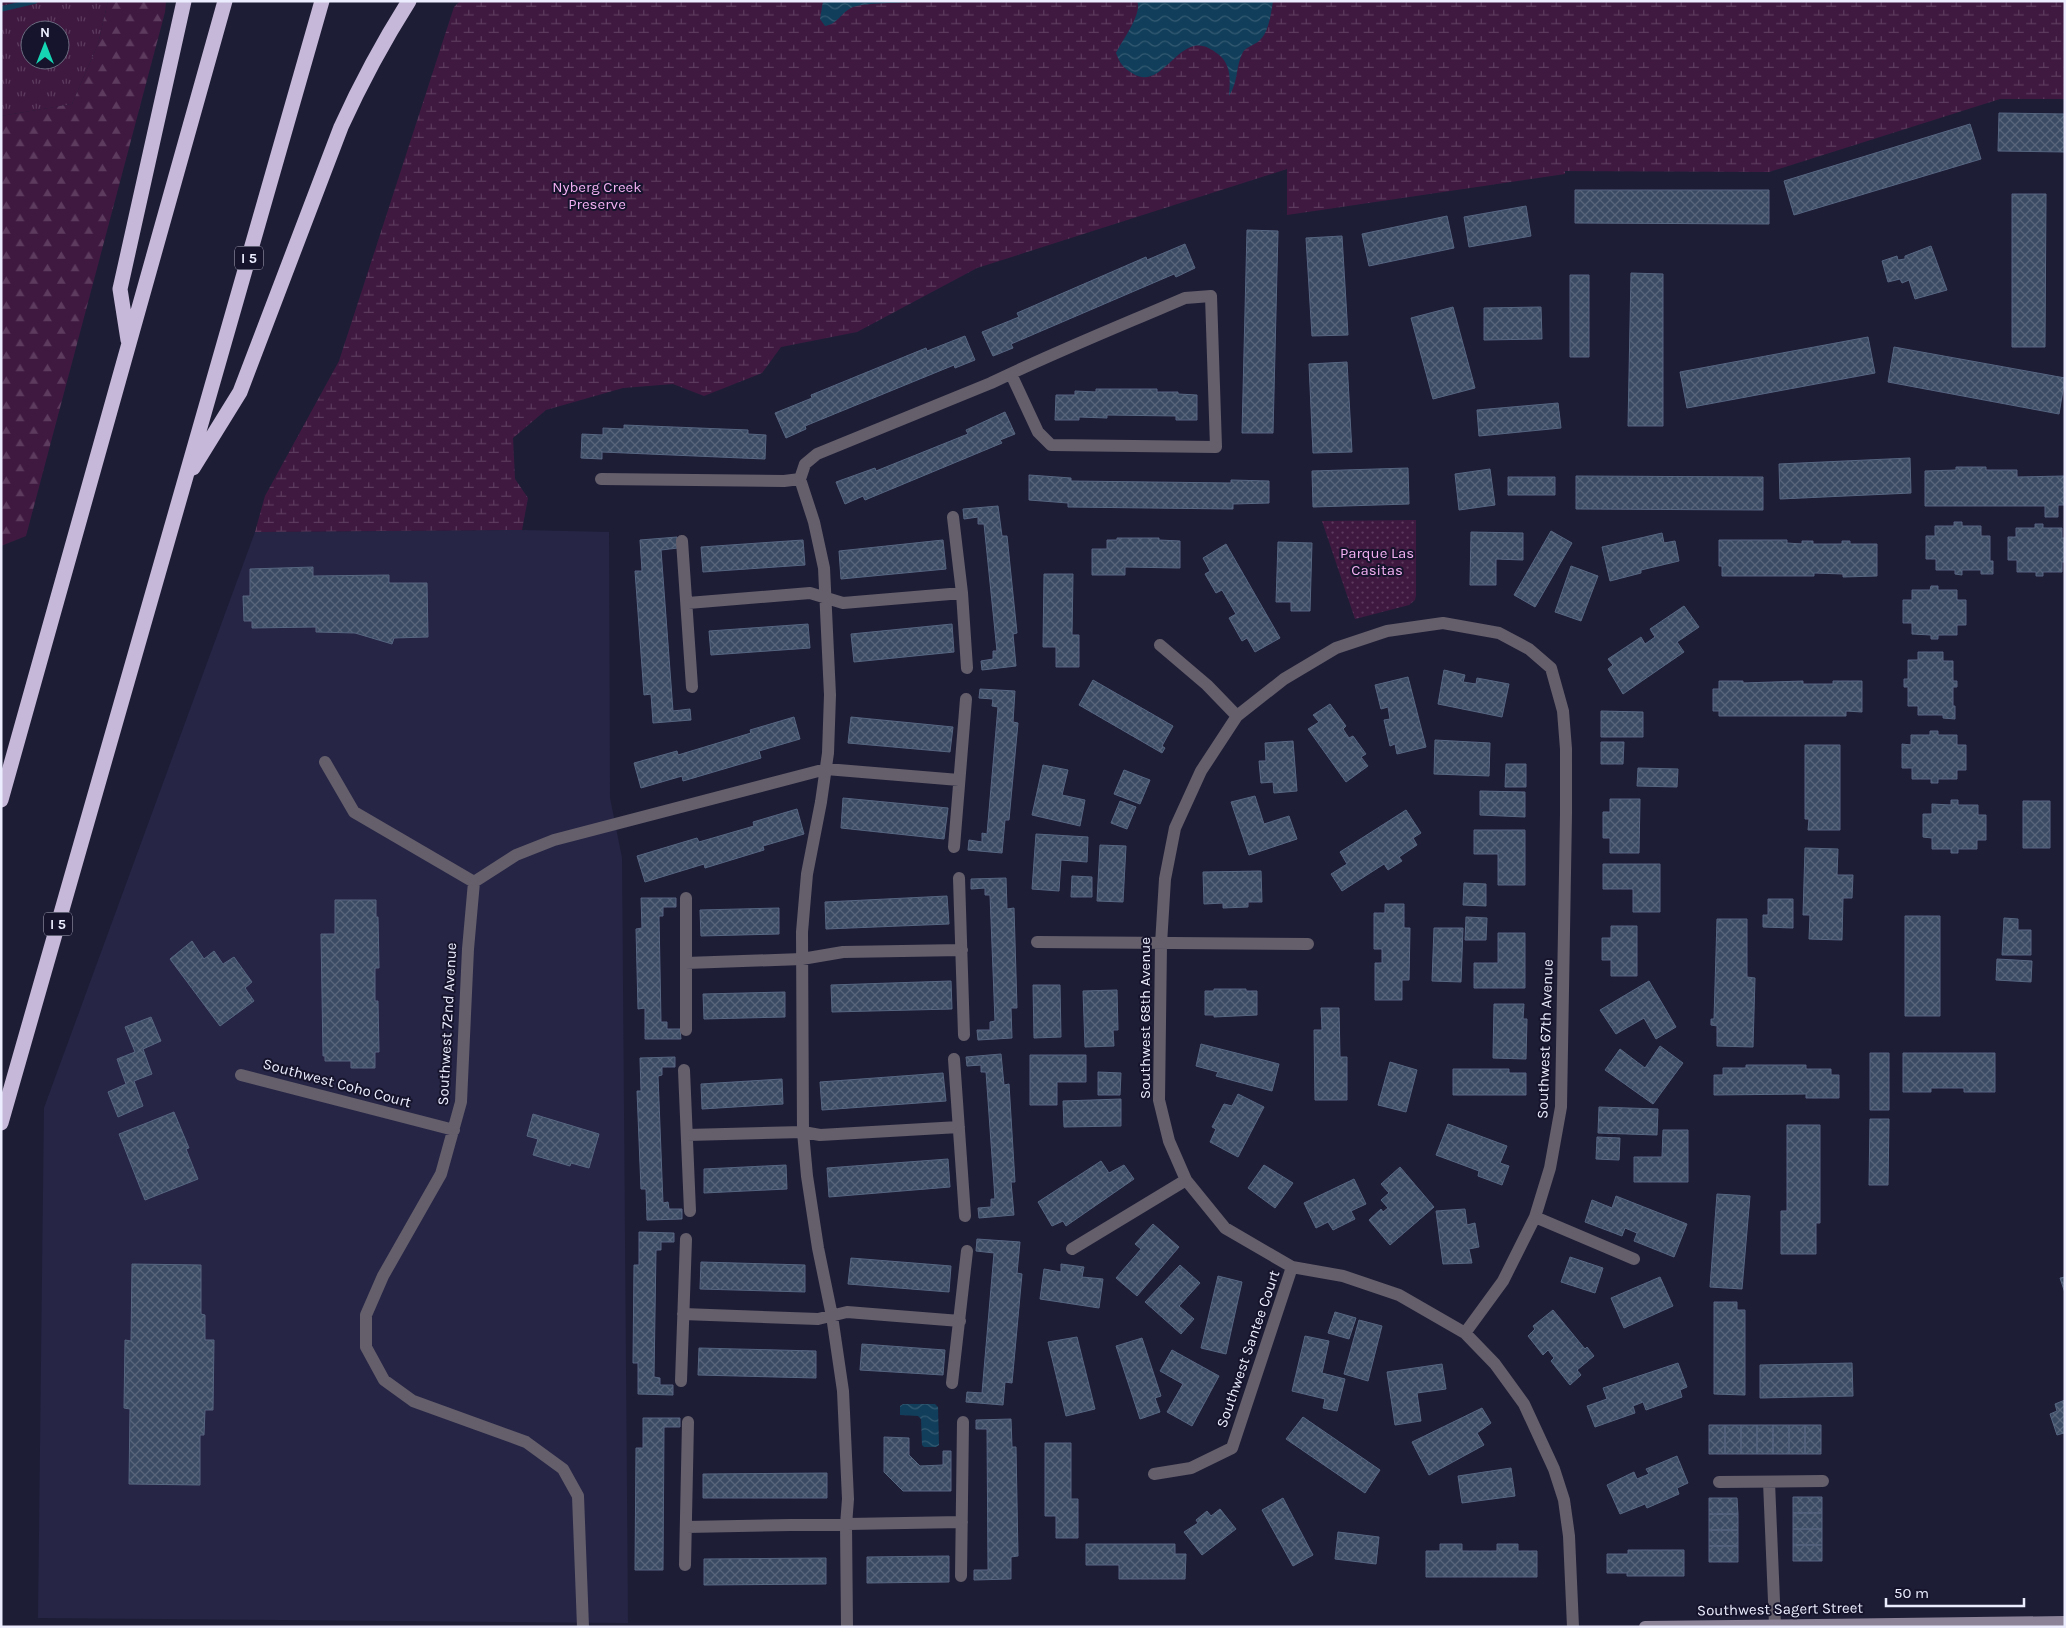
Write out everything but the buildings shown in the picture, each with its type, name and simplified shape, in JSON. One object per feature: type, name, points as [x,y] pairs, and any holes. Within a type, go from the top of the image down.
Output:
[{"type":"highway","points":[[129,348],[120,289],[184,1]]},
{"type":"highway","name":"I 5","points":[[1,1123],[322,1]]},
{"type":"highway","points":[[182,487],[240,392],[341,127],[373,62],[409,1]]},
{"type":"highway","points":[[1,800],[224,4]]},
{"type":"main road","name":"Southwest Sagert Street","points":[[1645,1627],[2065,1622]]},
{"type":"street","points":[[847,1627],[846,1525],[848,1499],[843,1391],[832,1316],[818,1248],[807,1176],[803,1132],[802,932],[807,874],[826,769],[830,695],[827,597],[824,568],[814,522],[800,479],[805,464],[817,454],[1011,374],[1185,298],[1211,296],[1216,447],[1051,444],[1038,432],[1011,374]]},
{"type":"street","points":[[601,479],[784,481],[800,479]]},
{"type":"street","points":[[953,517],[962,593],[967,668]]},
{"type":"street","points":[[682,541],[688,603],[692,686]]},
{"type":"street","points":[[688,603],[810,593],[843,603],[962,593]]},
{"type":"street","name":"Southwest 68th Avenue","points":[[1566,814],[1566,749],[1563,711],[1551,668],[1529,648],[1498,633],[1443,623],[1386,631],[1336,648],[1284,679],[1237,716],[1201,771],[1175,828],[1165,880],[1161,944],[1159,1100],[1169,1141],[1186,1180],[1226,1228],[1292,1267],[1343,1276],[1399,1295],[1465,1333],[1495,1364],[1524,1404],[1554,1469],[1564,1500],[1569,1536],[1573,1627]]},
{"type":"street","points":[[1160,644],[1207,685],[1237,716]]},
{"type":"street","points":[[954,847],[966,699]]},
{"type":"street","points":[[325,762],[354,812],[474,882],[516,855],[554,840],[826,769],[959,780]]},
{"type":"street","name":"Southwest 67th Avenue","points":[[1465,1333],[1503,1281],[1536,1217],[1550,1168],[1561,1107],[1566,814]]},
{"type":"street","points":[[959,878],[964,1035]]},
{"type":"street","name":"Southwest 72nd Avenue","points":[[474,882],[468,949],[461,1102],[441,1174],[383,1276],[366,1315],[366,1346],[384,1380],[414,1401],[526,1442],[563,1469],[578,1496],[583,1627]]},
{"type":"street","points":[[686,898],[686,1030]]},
{"type":"street","points":[[1037,942],[1308,944]]},
{"type":"street","points":[[686,963],[802,959],[843,952],[962,950]]},
{"type":"street","points":[[954,1059],[965,1216]]},
{"type":"street","points":[[684,1070],[690,1211]]},
{"type":"street","name":"Southwest Coho Court","points":[[241,1075],[454,1130]]},
{"type":"street","points":[[687,1135],[803,1132],[820,1135],[959,1127]]},
{"type":"street","points":[[1072,1248],[1186,1180]]},
{"type":"street","points":[[1536,1217],[1634,1259]]},
{"type":"street","points":[[681,1381],[686,1239]]},
{"type":"street","points":[[952,1383],[967,1251]]},
{"type":"street","name":"Southwest Santee Court","points":[[1154,1474],[1191,1468],[1232,1448],[1292,1267]]},
{"type":"street","points":[[684,1314],[818,1319],[847,1312],[960,1320]]},
{"type":"street","points":[[685,1565],[688,1422]]},
{"type":"street","points":[[961,1576],[963,1422]]},
{"type":"street","points":[[1719,1482],[1823,1481]]},
{"type":"street","points":[[1769,1482],[1775,1625]]},
{"type":"street","points":[[686,1527],[962,1522]]},
{"type":"shaded area","points":[[522,530],[609,532],[610,798],[622,858],[628,1623],[38,1618],[44,1108],[255,532]]},
{"type":"green space","points":[[1,1],[108,1],[98,44],[72,104],[1,116]]},
{"type":"green space","points":[[108,1],[166,1],[165,12],[26,536],[1,546],[1,116],[72,104],[98,44]]},
{"type":"green space","name":"Nyberg Creek Preserve","points":[[460,1],[2065,1],[2065,99],[2000,99],[1769,172],[1565,171],[1565,174],[1287,215],[1287,169],[977,268],[857,332],[781,347],[762,373],[704,396],[673,384],[623,388],[546,410],[513,438],[515,479],[528,498],[522,530],[255,532],[265,496],[339,361],[454,7]]},
{"type":"green space","name":"Parque Las Casitas","points":[[1416,520],[1415,600],[1409,605],[1355,619],[1322,521]]},
{"type":"water","points":[[823,1],[917,1],[859,5],[845,12],[833,23],[825,26],[820,19]]},
{"type":"water","points":[[1137,1],[1273,1],[1265,33],[1259,41],[1243,52],[1229,96],[1229,74],[1226,63],[1218,54],[1204,46],[1194,46],[1186,49],[1164,68],[1149,77],[1141,77],[1124,67],[1116,53],[1135,20],[1138,6]]},
{"type":"water","points":[[903,1404],[935,1404],[938,1407],[939,1445],[936,1447],[924,1447],[922,1445],[921,1419],[918,1416],[900,1415],[900,1406]]},
{"type":"waterway","points":[[1,9],[35,1]]}]
